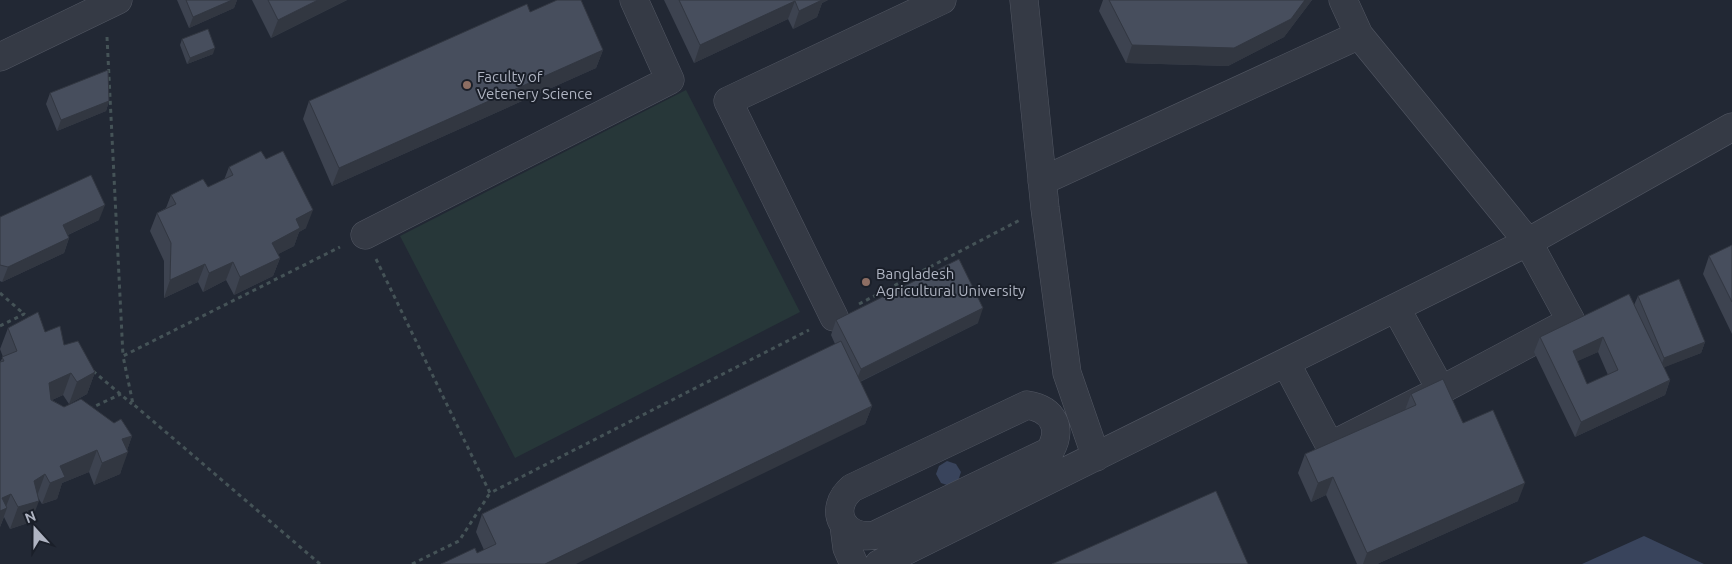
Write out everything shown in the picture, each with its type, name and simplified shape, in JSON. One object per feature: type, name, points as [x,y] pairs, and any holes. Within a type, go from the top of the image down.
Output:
[{"type":"street","points":[[364,235],[670,80],[634,0]]},
{"type":"street","points":[[834,317],[728,101],[919,6],[942,0]]},
{"type":"street","points":[[1024,0],[1045,208],[1067,373],[1096,457]]},
{"type":"street","points":[[1286,363],[1330,446],[1571,321],[1528,242],[1359,35],[1343,0]]},
{"type":"street","points":[[0,57],[112,3]]},
{"type":"street","points":[[1042,180],[1359,35]]},
{"type":"street","points":[[879,564],[1528,242],[1732,127]]},
{"type":"street","points":[[1396,308],[1441,390]]},
{"type":"street","points":[[1027,404],[1045,410],[1051,416],[1056,434],[1050,451],[874,534],[858,535],[844,525],[840,518],[839,509],[841,500],[852,488],[1027,404],[1060,389],[1067,373]]},
{"type":"street","points":[[844,525],[847,548],[854,564]]},
{"type":"path","points":[[112,3],[122,356],[133,404]]},
{"type":"path","points":[[412,564],[459,541],[490,493],[1045,208]]},
{"type":"path","points":[[122,356],[364,235],[490,493]]},
{"type":"path","points":[[0,292],[31,320]]},
{"type":"path","points":[[0,326],[24,314]]},
{"type":"path","points":[[91,370],[320,564]]},
{"type":"path","points":[[86,410],[121,394]]},
{"type":"shaded area","points":[[686,90],[800,312],[515,458],[400,236]]},
{"type":"water","points":[[947,461],[956,464],[961,472],[958,481],[950,486],[941,483],[936,474],[939,466]]},
{"type":"water","points":[[1644,536],[1704,564],[1582,564]]},
{"type":"building","points":[[186,0],[232,0],[193,17]]},
{"type":"building","points":[[268,0],[318,0],[278,20]]},
{"type":"building","points":[[557,0],[581,0],[603,50],[339,168],[309,101],[527,4],[530,12]]},
{"type":"building","points":[[679,0],[822,0],[799,11],[795,1],[700,45]]},
{"type":"building","points":[[1109,0],[1305,0],[1291,19],[1234,48],[1132,45]]},
{"type":"building","points":[[208,29],[215,48],[190,58],[182,39]]},
{"type":"building","points":[[108,70],[109,101],[61,120],[50,93]]},
{"type":"building","points":[[261,151],[266,159],[283,151],[313,210],[296,219],[300,228],[272,243],[280,258],[240,277],[233,262],[209,273],[205,264],[170,280],[171,243],[157,213],[176,204],[171,195],[203,179],[208,187],[233,175],[229,167]]},
{"type":"building","points":[[91,175],[105,205],[63,225],[69,238],[8,267],[0,265],[0,217]]},
{"type":"building","points":[[1732,245],[1732,302],[1709,256]]},
{"type":"building","points":[[959,259],[983,308],[861,369],[836,320]]},
{"type":"building","points":[[1679,279],[1705,342],[1664,358],[1638,296]]},
{"type":"building","points":[[1629,294],[1670,380],[1581,422],[1540,337]],"holes":[[[1603,337],[1618,370],[1587,384],[1573,351]]]},
{"type":"building","points":[[38,312],[45,332],[60,326],[64,345],[78,341],[95,372],[77,382],[71,373],[49,383],[51,400],[64,407],[81,399],[114,423],[121,419],[132,436],[122,439],[128,452],[102,463],[97,450],[60,466],[65,477],[50,483],[45,474],[34,481],[39,501],[18,507],[11,494],[2,498],[7,508],[0,511],[0,362],[4,361],[2,357],[17,351],[8,328]]},
{"type":"building","points":[[841,341],[872,406],[545,564],[441,564],[475,548],[477,553],[496,544],[482,514]]},
{"type":"building","points":[[1443,379],[1463,423],[1493,410],[1525,483],[1367,553],[1333,477],[1318,483],[1305,454],[1416,405],[1411,394]]},
{"type":"building","points":[[1216,491],[1248,564],[1052,564]]},
{"type":"place","name":"Faculty of Vetenery Science","points":[[467,85]]},
{"type":"place","name":"Bangladesh Agricultural University","points":[[866,282]]}]
